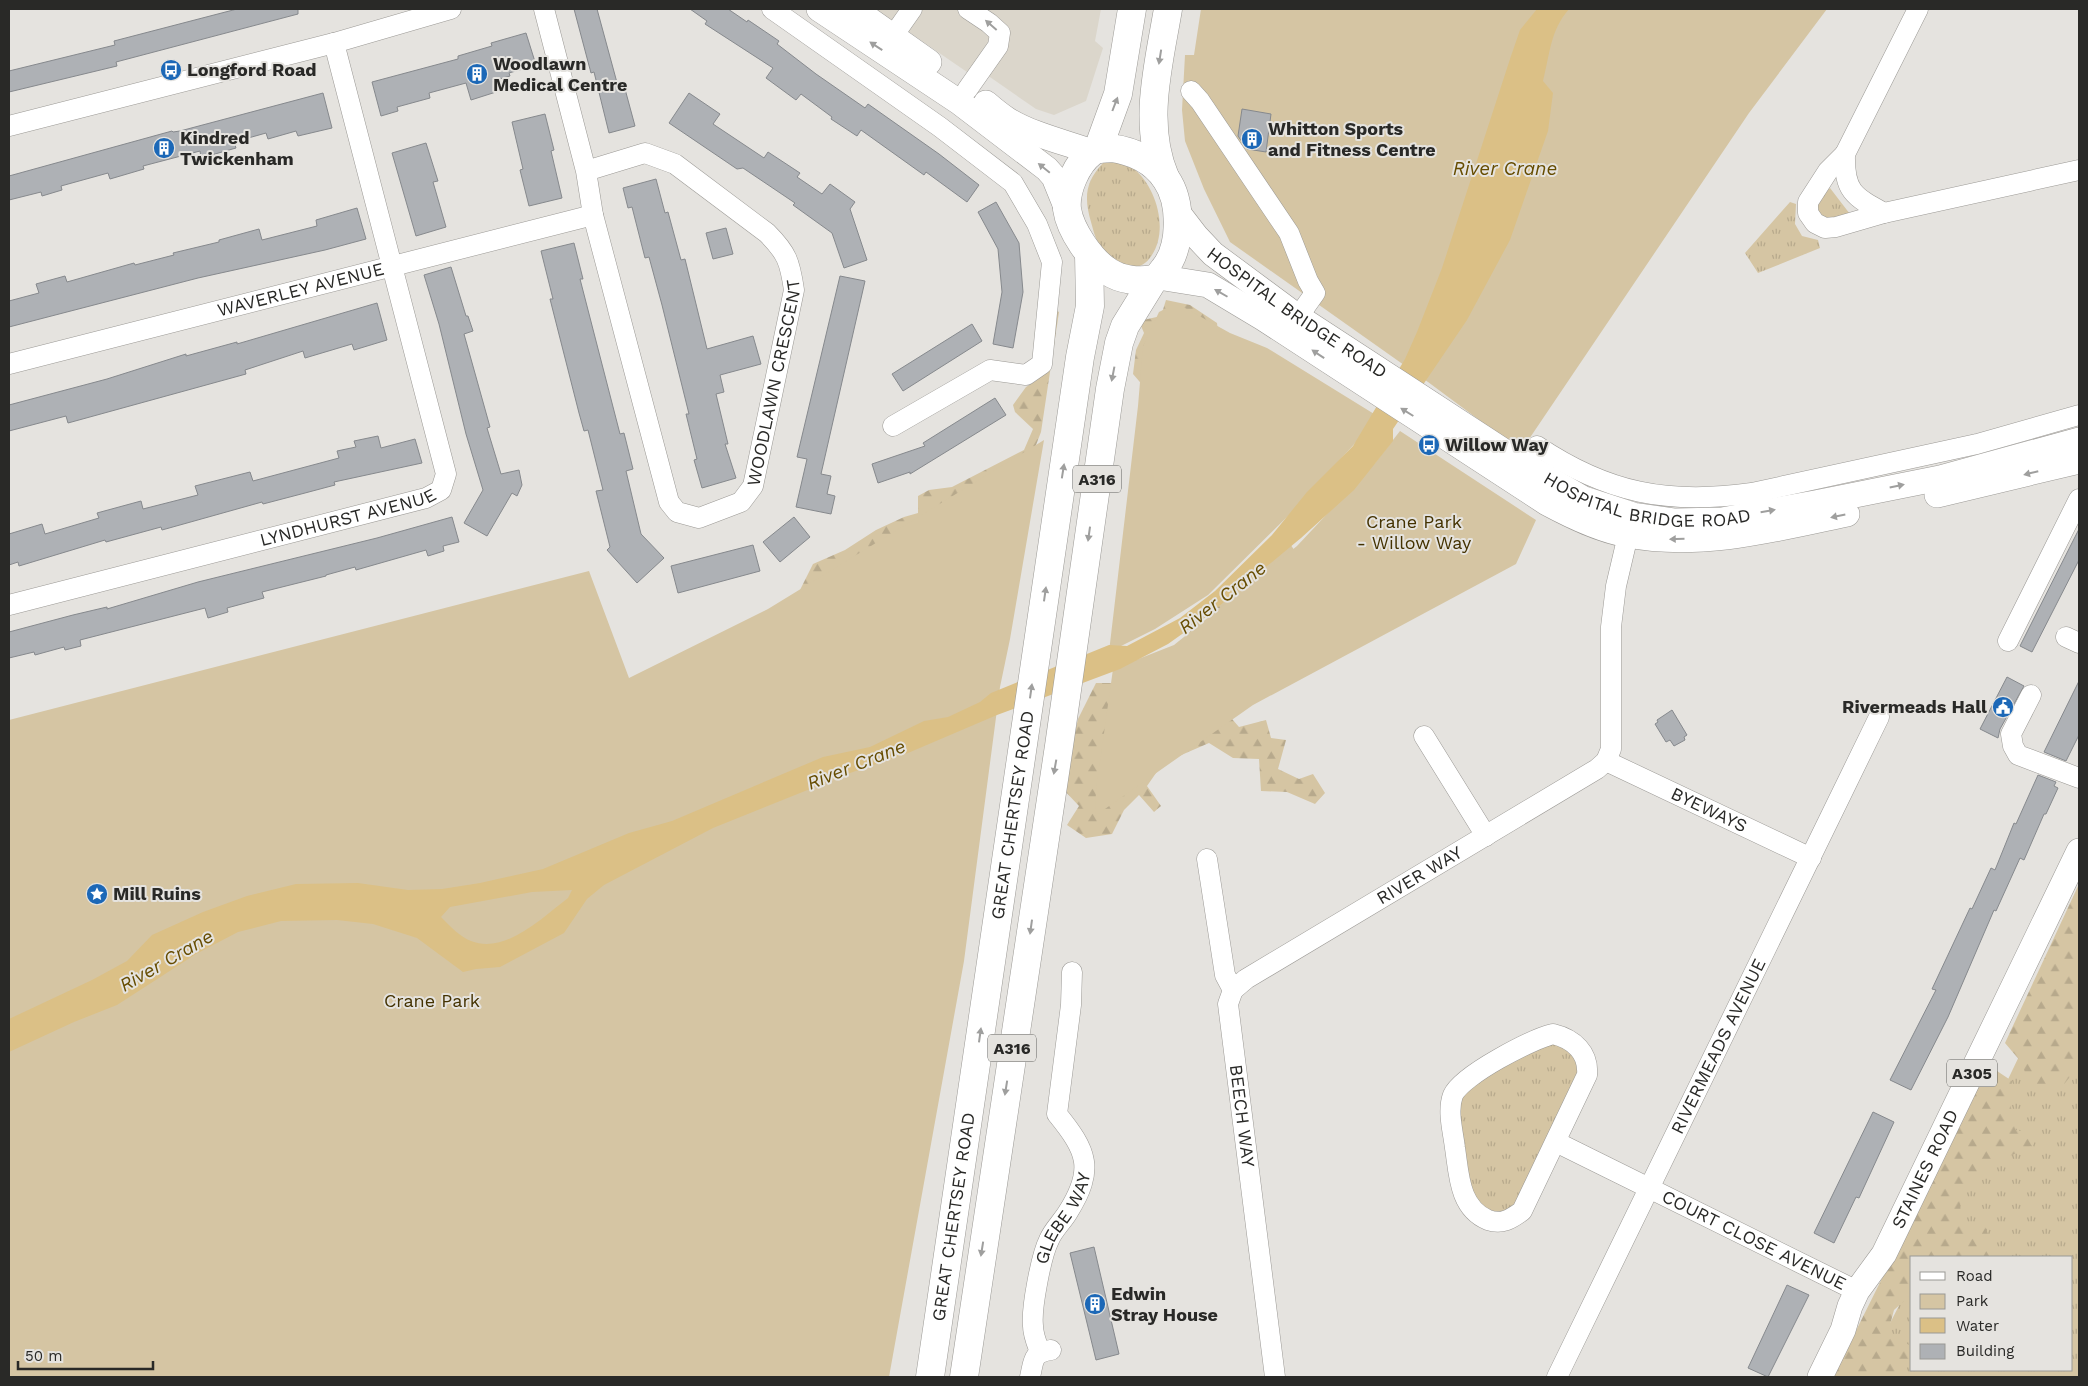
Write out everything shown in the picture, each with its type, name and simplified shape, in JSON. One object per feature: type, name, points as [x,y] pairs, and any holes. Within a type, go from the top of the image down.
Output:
[{"type":"highway","points":[[1067,209],[1069,190],[1078,167],[1095,150],[1118,94],[1132,9]]},
{"type":"highway","name":"A316","points":[[1067,209],[1078,237],[1089,254],[1109,272],[1131,280],[1156,278],[1170,262],[1176,248],[1178,232],[1176,210],[1158,160],[1153,122],[1157,76],[1168,9]]},
{"type":"highway","name":"A316","points":[[1095,150],[1117,149],[1139,155],[1154,166],[1166,179]]},
{"type":"highway","name":"GREAT CHERTSEY ROAD","points":[[930,1377],[1080,357],[1090,306],[1089,254]]},
{"type":"highway","name":"GREAT CHERTSEY ROAD","points":[[964,1377],[1110,389],[1119,344],[1131,314],[1156,278]]},
{"type":"main road","points":[[820,9],[967,90],[1054,177],[1067,209]]},
{"type":"main road","points":[[854,9],[1009,120],[1053,140],[1095,150]]},
{"type":"main road","name":"HOSPITAL BRIDGE ROAD","points":[[1176,210],[1213,254],[1298,317],[1365,373]]},
{"type":"main road","name":"HOSPITAL BRIDGE ROAD","points":[[1156,278],[1208,286],[1365,373],[1520,473],[1584,499],[1631,525],[1675,521],[1722,520],[1815,503],[1940,478],[2076,440]]},
{"type":"main road","name":"STAINES ROAD","points":[[1820,1377],[1843,1330],[1850,1306],[1857,1291],[1884,1254],[2079,851]]},
{"type":"street","points":[[9,126],[334,43],[451,9]]},
{"type":"street","name":"WOODLAWN CRESCENT","points":[[544,9],[586,171],[594,215],[670,502],[676,512],[698,518],[742,502],[753,486],[794,290],[791,265],[780,246],[767,233],[675,164],[645,153],[586,171]]},
{"type":"street","points":[[772,9],[940,127],[1013,183],[1037,224],[1052,262],[1042,364],[1026,375],[990,370],[893,426]]},
{"type":"street","points":[[893,36],[912,9]]},
{"type":"street","points":[[940,127],[998,46],[1000,33],[989,22],[968,9]]},
{"type":"street","points":[[1918,9],[1845,154],[1828,171],[1808,202],[1808,213],[1815,223],[1825,228],[1836,227],[1884,213],[2079,170]]},
{"type":"street","name":"LYNDHURST AVENUE","points":[[9,605],[426,498],[441,490],[446,474],[334,43]]},
{"type":"street","points":[[1191,91],[1200,101],[1289,233],[1308,281],[1315,293],[1298,317]]},
{"type":"street","points":[[1845,154],[1844,174],[1850,190],[1861,201],[1884,213]]},
{"type":"street","name":"WAVERLEY AVENUE","points":[[9,364],[594,215]]},
{"type":"street","points":[[1520,473],[1537,446],[1581,473],[1618,487],[1657,496],[1678,498],[1725,497],[1752,493],[1978,444],[2076,440]]},
{"type":"street","points":[[2008,641],[2079,499]]},
{"type":"street","points":[[1606,761],[1611,749],[1611,627],[1616,586],[1631,525]]},
{"type":"street","points":[[2031,696],[2011,734],[2013,746],[2018,755],[2079,778]]},
{"type":"street","name":"RIVERMEADS AVENUE","points":[[1557,1377],[1879,717]]},
{"type":"street","points":[[1424,736],[1486,836]]},
{"type":"street","name":"RIVER WAY","points":[[1233,990],[1246,979],[1597,769],[1606,761]]},
{"type":"street","name":"BYEWAYS","points":[[1606,761],[1811,858]]},
{"type":"street","points":[[1207,859],[1225,975],[1233,990]]},
{"type":"street","name":"GLEBE WAY","points":[[1030,1377],[1035,1357],[1045,1351],[1032,1327],[1038,1281],[1048,1241],[1069,1212],[1081,1188],[1086,1160],[1074,1135],[1057,1114],[1071,1005],[1072,972]]},
{"type":"street","name":"BEECH WAY","points":[[1233,990],[1228,1004],[1275,1377]]},
{"type":"street","points":[[1553,1034],[1566,1037],[1580,1048],[1588,1064],[1588,1075],[1556,1142],[1522,1211],[1510,1220],[1493,1222],[1478,1216],[1467,1204],[1460,1181],[1450,1112],[1454,1094],[1464,1081],[1484,1067],[1541,1037],[1553,1034]]},
{"type":"street","name":"COURT CLOSE AVENUE","points":[[1556,1142],[1857,1291]]},
{"type":"shaded area","points":[[875,9],[1101,9],[1095,41],[1103,48],[1086,101],[1054,115],[1036,109],[974,66],[967,72]]},
{"type":"green space","points":[[1201,9],[1827,9],[1749,113],[1521,451],[1428,382],[1230,242],[1204,189],[1185,141],[1182,110],[1185,55],[1194,55]]},
{"type":"green space","points":[[1115,162],[1131,167],[1141,176],[1154,197],[1158,208],[1160,221],[1157,245],[1146,262],[1139,266],[1124,266],[1117,263],[1104,251],[1096,239],[1087,205],[1089,184],[1097,170],[1103,163]]},
{"type":"green space","points":[[1830,188],[1853,218],[1825,221],[1819,212],[1817,203]]},
{"type":"green space","points":[[1790,202],[1796,204],[1795,224],[1802,236],[1818,240],[1820,248],[1758,273],[1745,253]]},
{"type":"green space","points":[[1166,300],[1190,305],[1217,323],[1218,332],[1145,388],[1133,374],[1136,350],[1144,333],[1139,321],[1161,316]]},
{"type":"green space","points":[[1052,308],[1059,312],[1041,432],[1031,458],[800,590],[813,564],[845,550],[876,530],[904,517],[918,513],[918,496],[929,490],[952,487],[1024,450],[1033,429],[1015,412],[1013,405],[1026,387],[1037,380],[1042,368]]},
{"type":"green space","points":[[1167,308],[1185,308],[1230,333],[1267,348],[1379,417],[1292,512],[1208,595],[1155,629],[1109,652],[1138,406],[1143,346],[1159,312]]},
{"type":"green space","name":"Crane Park - Willow Way","points":[[1400,431],[1536,520],[1516,564],[1253,705],[1095,816],[1096,790],[1113,669],[1174,645],[1297,546],[1375,463]]},
{"type":"green space","name":"Crane Park","points":[[1044,440],[1000,687],[964,961],[889,1377],[9,1377],[9,720],[589,571],[629,678],[768,609]]},
{"type":"green space","points":[[1285,536],[1300,559],[1227,611],[1214,607]]},
{"type":"green space","points":[[1198,622],[1219,631],[1226,712],[1239,727],[1266,720],[1271,738],[1286,740],[1278,769],[1299,779],[1313,774],[1325,793],[1315,804],[1287,792],[1261,791],[1259,759],[1233,758],[1209,743],[1163,763],[1147,786],[1161,806],[1154,812],[1139,795],[1124,810],[1112,834],[1086,838],[1067,825],[1079,806],[1062,788],[1078,719],[1096,683],[1117,683],[1174,652]]},
{"type":"green space","points":[[2079,884],[2079,985],[2076,998],[2079,999],[2079,1065],[2062,1087],[2030,1089],[2022,1063],[2005,1043]]},
{"type":"green space","points":[[2079,931],[2079,1377],[1874,1377],[1883,1337],[1910,1284],[1910,1371],[2073,1371],[2073,1256],[1923,1256]]},
{"type":"green space","points":[[1553,1034],[1588,1064],[1510,1220],[1467,1204],[1453,1094]]},
{"type":"green space","points":[[1988,1065],[2012,1081],[2010,1103],[2016,1130],[2037,1135],[2033,1145],[2006,1158],[1983,1164],[1960,1194],[1961,1227],[1983,1222],[1997,1256],[1943,1256],[1942,1251],[1936,1256],[1910,1256],[1910,1296],[1894,1310],[1887,1336],[1910,1345],[1910,1358],[1903,1377],[1833,1377]]},
{"type":"water","name":"River Crane","points":[[1537,9],[1569,9],[1554,34],[1543,81],[1553,93],[1548,131],[1510,240],[1467,320],[1393,429],[1393,441],[1354,490],[1301,538],[1206,617],[1168,644],[1120,669],[997,715],[908,753],[850,773],[713,828],[604,885],[587,899],[564,933],[500,967],[463,972],[417,938],[373,924],[337,920],[281,921],[238,932],[196,954],[117,1005],[74,1022],[9,1052],[9,1019],[92,980],[127,961],[152,935],[203,912],[247,896],[296,884],[358,883],[408,890],[442,889],[543,869],[629,833],[672,821],[823,757],[870,747],[924,721],[948,717],[980,702],[991,693],[1109,645],[1127,646],[1180,618],[1215,591],[1272,535],[1307,492],[1353,446],[1405,359],[1442,268],[1520,30]],"holes":[[[572,890],[568,898],[523,932],[497,943],[484,944],[471,941],[455,931],[441,917],[450,907],[532,892]]]},
{"type":"building","points":[[237,9],[298,9],[298,14],[116,62],[117,66],[9,92],[9,71],[115,45],[114,41]]},
{"type":"building","points":[[574,9],[597,9],[619,90],[625,89],[635,126],[609,133],[594,72],[591,73]]},
{"type":"building","points":[[690,9],[728,9],[747,22],[748,20],[779,41],[777,44],[816,74],[865,108],[868,104],[979,185],[967,202],[926,172],[924,175],[861,130],[857,136],[831,119],[832,117],[801,94],[796,100],[766,78],[773,68],[705,24],[707,21]]},
{"type":"building","points":[[526,33],[536,65],[509,73],[510,76],[493,81],[496,92],[471,100],[466,83],[429,93],[430,98],[397,107],[398,111],[381,116],[372,82],[458,59],[458,56],[492,46],[491,43]]},
{"type":"building","points":[[323,93],[332,128],[298,136],[296,131],[268,139],[266,133],[234,142],[236,148],[201,158],[200,151],[143,166],[144,169],[110,179],[108,173],[61,186],[62,190],[42,196],[41,192],[9,200],[9,176],[172,131],[180,131]]},
{"type":"building","points":[[689,93],[720,114],[713,124],[764,158],[768,152],[800,173],[797,177],[822,194],[830,184],[855,202],[850,209],[867,260],[844,268],[832,233],[793,205],[795,203],[743,168],[737,169],[669,123]]},
{"type":"building","name":"Whitton Sports and Fitness Centre","points":[[1242,109],[1271,114],[1266,152],[1247,149],[1238,136]]},
{"type":"building","points":[[545,114],[554,150],[551,151],[562,198],[529,206],[520,170],[523,169],[512,122]]},
{"type":"building","points":[[426,143],[438,181],[433,182],[446,227],[416,236],[392,153]]},
{"type":"building","points":[[656,179],[665,213],[668,212],[681,260],[685,259],[707,349],[753,336],[761,364],[720,375],[724,392],[716,394],[728,444],[725,444],[736,478],[702,488],[694,460],[697,459],[686,414],[689,414],[662,305],[649,257],[645,258],[632,207],[628,208],[623,188]]},
{"type":"building","points":[[996,202],[1019,243],[1023,292],[1013,348],[993,344],[1002,292],[998,249],[978,212]]},
{"type":"building","points":[[357,208],[366,239],[198,278],[9,327],[9,301],[39,293],[36,284],[65,276],[67,282],[134,263],[135,265],[174,255],[173,253],[219,242],[219,240],[259,229],[262,240],[317,226],[316,220]]},
{"type":"building","points":[[726,228],[733,254],[713,259],[706,233]]},
{"type":"building","points":[[574,243],[583,279],[580,279],[620,434],[624,433],[633,469],[626,471],[641,534],[664,558],[637,583],[607,550],[610,547],[596,491],[603,490],[588,430],[584,431],[579,413],[550,299],[553,299],[541,251]]},
{"type":"building","points":[[451,267],[466,316],[468,316],[473,331],[464,334],[490,427],[487,428],[501,474],[519,470],[522,485],[517,496],[512,493],[487,536],[464,523],[483,490],[466,434],[439,324],[424,275]]},
{"type":"building","points":[[840,276],[865,281],[821,474],[831,476],[827,494],[835,496],[831,514],[796,507],[807,459],[797,457]]},
{"type":"building","points":[[377,303],[387,340],[354,350],[352,344],[305,358],[303,351],[245,370],[246,374],[68,423],[66,416],[9,431],[9,405],[107,379],[186,354],[186,356],[237,342],[237,344]]},
{"type":"building","points":[[972,324],[982,341],[903,391],[892,374]]},
{"type":"building","points":[[995,398],[1006,415],[910,474],[910,472],[878,483],[872,464],[925,446],[923,443]]},
{"type":"building","points":[[378,436],[381,448],[415,439],[422,463],[334,482],[335,485],[263,504],[262,502],[162,530],[161,527],[106,542],[105,540],[19,566],[18,562],[9,565],[9,534],[42,524],[45,534],[99,518],[97,513],[141,501],[143,509],[198,495],[195,486],[250,472],[253,481],[339,458],[337,451],[356,447],[354,441]]},
{"type":"building","points":[[452,517],[459,542],[443,546],[444,551],[428,556],[426,550],[356,570],[355,567],[262,592],[264,598],[227,608],[228,612],[208,618],[205,608],[80,640],[81,646],[65,650],[64,647],[35,655],[34,652],[9,658],[9,632],[107,607],[107,609],[198,582],[377,538]]},
{"type":"building","points":[[794,517],[810,537],[780,562],[763,542]]},
{"type":"building","points":[[2079,529],[2079,560],[2032,652],[2020,646]]},
{"type":"building","points":[[753,545],[760,571],[678,593],[671,566]]},
{"type":"building","name":"Rivermeads Hall","points":[[2007,677],[2024,686],[2000,729],[1998,738],[1980,729]]},
{"type":"building","points":[[2079,681],[2079,735],[2066,761],[2044,752]]},
{"type":"building","points":[[1672,710],[1687,735],[1684,737],[1685,740],[1674,746],[1670,740],[1666,742],[1655,724],[1658,722],[1657,720]]},
{"type":"building","points":[[2038,775],[2056,782],[2054,786],[2058,788],[2046,814],[2044,814],[2024,860],[2020,858],[1996,911],[1994,910],[1948,1017],[1911,1090],[1890,1080],[1936,990],[1932,989],[1970,908],[1972,909],[1991,868],[1995,870],[2014,823],[2016,824]]},
{"type":"building","points":[[1873,1112],[1894,1122],[1859,1198],[1856,1197],[1834,1243],[1814,1233]]},
{"type":"building","name":"Edwin Stray House","points":[[1094,1247],[1119,1354],[1096,1360],[1070,1253]]},
{"type":"building","points":[[1787,1285],[1809,1295],[1768,1377],[1748,1368]]},
{"type":"place","name":"Longford Road","points":[[171,70]]},
{"type":"place","name":"Woodlawn Medical Centre","points":[[477,74]]},
{"type":"place","name":"Whitton Sports and Fitness Centre","points":[[1252,139]]},
{"type":"place","name":"Kindred Twickenham","points":[[164,148]]},
{"type":"place","name":"Willow Way","points":[[1429,445]]},
{"type":"place","name":"Rivermeads Hall","points":[[2003,707]]},
{"type":"place","name":"Mill Ruins","points":[[97,894]]},
{"type":"place","name":"Edwin Stray House","points":[[1095,1304]]}]
